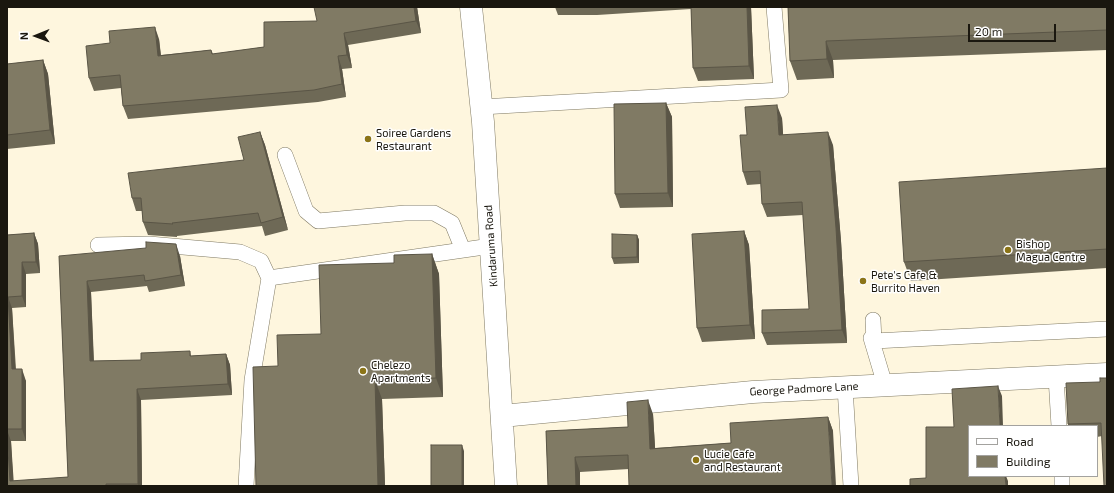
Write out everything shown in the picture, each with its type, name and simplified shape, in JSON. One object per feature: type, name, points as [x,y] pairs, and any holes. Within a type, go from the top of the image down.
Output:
[{"type":"street","name":"Kindaruma Road","points":[[471,7],[481,107],[506,486]]},
{"type":"street","name":"George Padmore Lane","points":[[502,416],[753,392],[1107,374]]},
{"type":"lane","points":[[481,107],[781,90],[774,7]]},
{"type":"lane","points":[[285,155],[306,211],[318,221],[434,213],[452,223],[463,250]]},
{"type":"lane","points":[[98,245],[149,244],[240,252],[261,261],[270,278],[252,380],[246,486]]},
{"type":"lane","points":[[270,278],[491,246]]},
{"type":"lane","points":[[873,320],[874,342]]},
{"type":"lane","points":[[874,342],[1107,329]]},
{"type":"lane","points":[[874,342],[871,338],[885,385]]},
{"type":"lane","points":[[1056,377],[1059,425]]},
{"type":"lane","points":[[845,387],[851,486]]},
{"type":"building","points":[[314,7],[414,7],[416,21],[344,33],[347,55],[338,56],[342,84],[314,90],[123,106],[120,75],[89,78],[86,46],[110,43],[109,31],[155,27],[158,56],[211,50],[212,54],[264,47],[264,22],[317,21]]},
{"type":"building","points":[[691,7],[747,7],[749,66],[693,68]]},
{"type":"building","points":[[788,7],[1107,7],[1107,30],[826,41],[827,59],[790,61]]},
{"type":"building","points":[[43,60],[50,130],[7,135],[7,64]]},
{"type":"building","points":[[666,103],[668,193],[615,194],[614,104]]},
{"type":"building","points":[[777,105],[779,135],[828,132],[836,228],[842,330],[762,333],[762,310],[809,309],[802,202],[762,204],[760,171],[743,172],[740,135],[747,135],[745,107]]},
{"type":"building","points":[[260,132],[283,217],[261,223],[258,213],[172,223],[173,224],[143,222],[141,198],[132,198],[128,173],[244,160],[238,137]]},
{"type":"building","name":"Bishop Magua Centre","points":[[1107,168],[1107,249],[904,262],[899,182]]},
{"type":"building","points":[[744,231],[750,325],[697,328],[692,234]]},
{"type":"building","points":[[34,233],[36,262],[22,262],[22,296],[8,297],[12,369],[22,369],[22,429],[7,429],[7,235]]},
{"type":"building","points":[[612,234],[637,235],[637,257],[612,258]]},
{"type":"building","points":[[146,242],[176,244],[181,275],[145,281],[144,275],[87,281],[90,361],[141,360],[141,353],[190,351],[190,356],[226,354],[228,384],[137,389],[138,484],[106,484],[106,486],[7,486],[7,435],[10,481],[68,477],[59,256],[146,248]]},
{"type":"building","name":"Chelezo Apartments","points":[[432,254],[436,378],[375,380],[378,486],[256,486],[253,367],[278,366],[277,335],[321,334],[319,265],[394,263],[394,255]]},
{"type":"building","points":[[1100,378],[1107,378],[1107,486],[1104,486],[1101,423],[1068,424],[1066,383],[1100,382]]},
{"type":"building","points":[[998,386],[1000,425],[968,425],[968,477],[1005,477],[1006,486],[910,486],[910,479],[926,478],[926,427],[954,427],[952,389]]},
{"type":"building","points":[[648,400],[650,449],[731,443],[730,423],[828,417],[832,486],[629,486],[628,455],[575,457],[576,486],[548,486],[546,431],[628,427],[627,402]]},
{"type":"building","points":[[431,445],[462,445],[462,486],[431,486]]},
{"type":"place","name":"Soiree Gardens Restaurant","points":[[368,139]]},
{"type":"place","name":"Bishop Magua Centre","points":[[1008,250]]},
{"type":"place","name":"Pete's Cafe & Burrito Haven","points":[[863,281]]},
{"type":"place","name":"Chelezo Apartments","points":[[363,371]]},
{"type":"place","name":"Lucie Cafe and Restaurant","points":[[696,460]]}]
